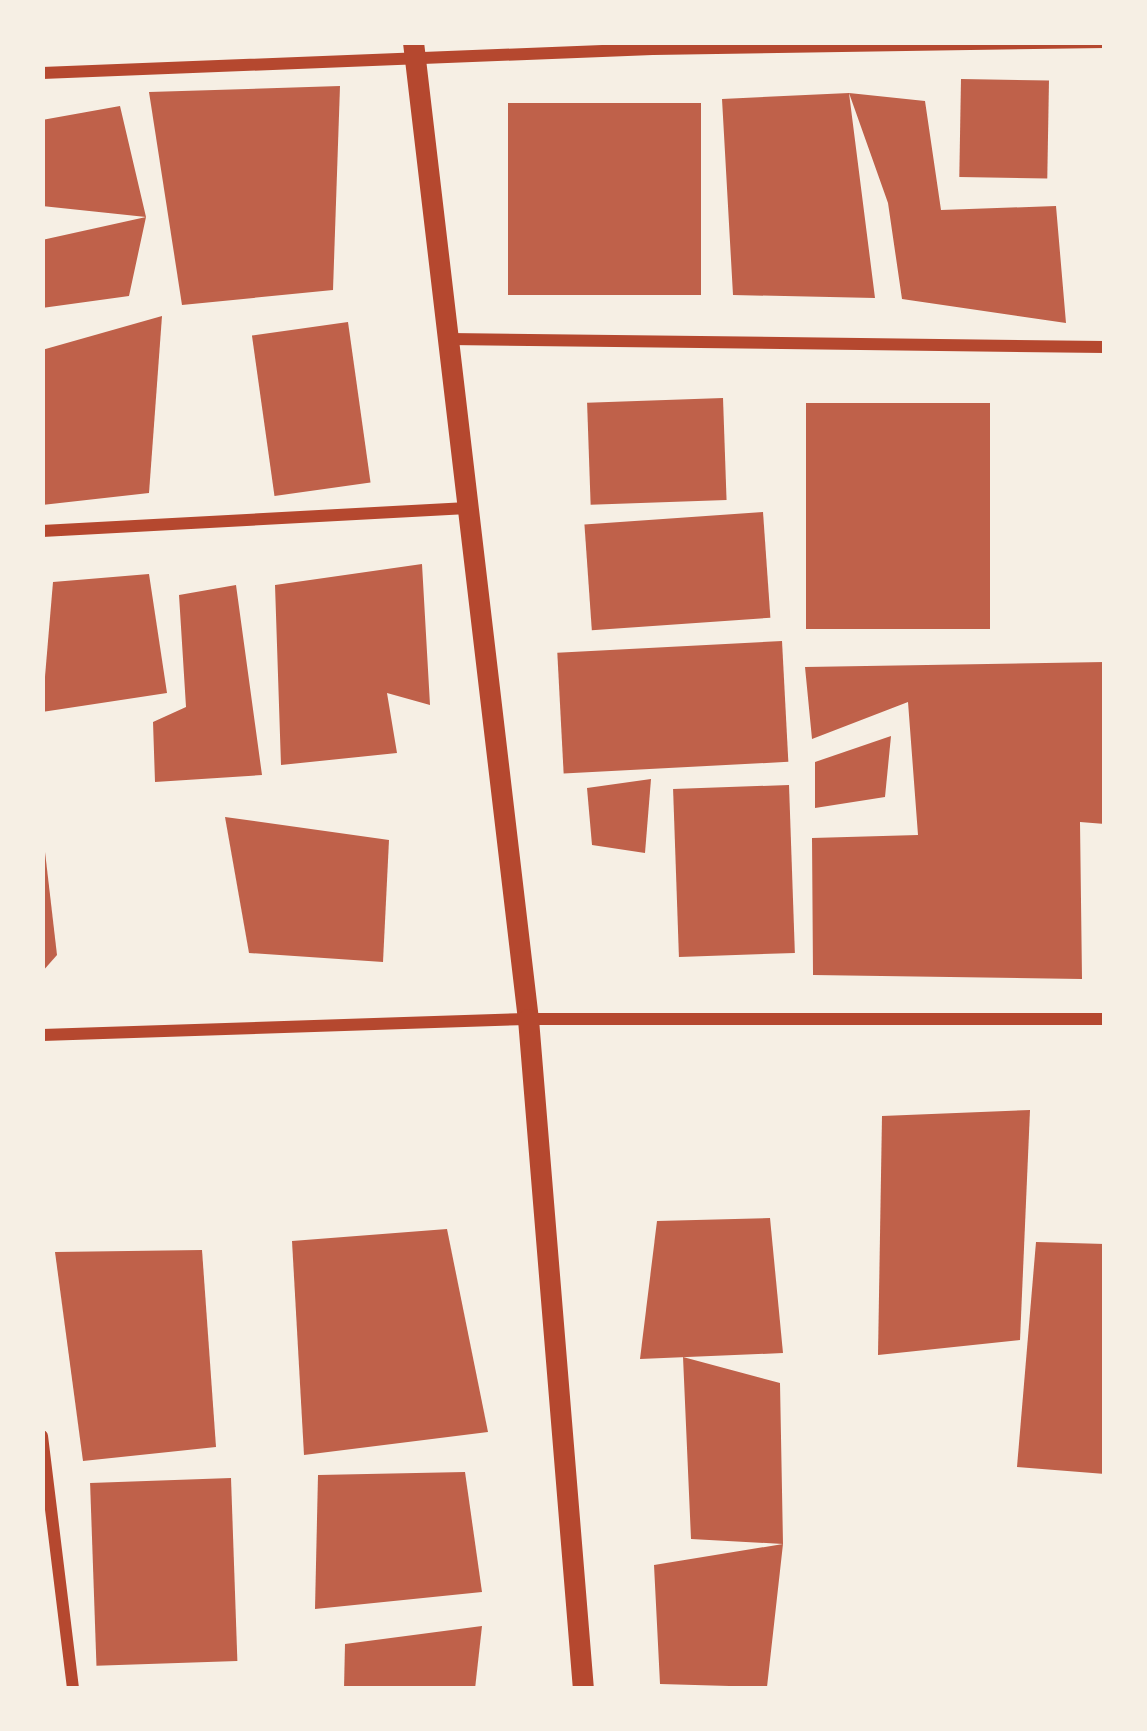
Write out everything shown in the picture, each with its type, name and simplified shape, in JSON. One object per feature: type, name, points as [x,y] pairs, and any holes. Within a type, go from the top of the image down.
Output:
[{"type":"street","points":[[42,73],[415,53],[1105,42]]},
{"type":"street","points":[[415,53],[528,1019],[583,1689]]},
{"type":"street","points":[[449,339],[1105,347]]},
{"type":"street","points":[[42,531],[467,508]]},
{"type":"street","points":[[42,1035],[528,1019],[1105,1019]]},
{"type":"street","points":[[42,1436],[73,1689]]},
{"type":"building","points":[[961,79],[1049,81],[1047,179],[959,177]]},
{"type":"building","points":[[340,86],[333,290],[182,305],[149,92]]},
{"type":"building","points":[[849,93],[925,101],[941,210],[1056,206],[1066,323],[902,299],[888,203]]},
{"type":"building","points":[[849,93],[875,298],[733,295],[722,99]]},
{"type":"building","points":[[508,103],[701,103],[701,295],[508,295]]},
{"type":"building","points":[[120,106],[146,217],[42,206],[42,120]]},
{"type":"building","points":[[146,217],[129,296],[42,308],[42,240]]},
{"type":"building","points":[[162,316],[149,493],[42,505],[42,350]]},
{"type":"building","points":[[348,322],[371,482],[274,496],[252,335]]},
{"type":"building","points":[[723,398],[727,500],[591,505],[587,403]]},
{"type":"building","points":[[806,403],[990,403],[990,629],[806,629]]},
{"type":"building","points":[[763,512],[770,618],[592,630],[584,524]]},
{"type":"building","points":[[422,564],[430,705],[387,693],[397,753],[281,765],[275,585]]},
{"type":"building","points":[[149,574],[167,693],[42,712],[53,582]]},
{"type":"building","points":[[236,585],[262,775],[155,782],[153,722],[186,707],[179,595]]},
{"type":"building","points":[[782,641],[788,762],[564,774],[557,653]]},
{"type":"building","points":[[1105,662],[1105,824],[1080,822],[1082,979],[813,975],[812,838],[918,835],[908,702],[812,739],[805,667]]},
{"type":"building","points":[[891,736],[885,797],[815,808],[815,762]]},
{"type":"building","points":[[651,779],[645,853],[592,845],[587,788]]},
{"type":"building","points":[[789,785],[795,953],[679,957],[673,789]]},
{"type":"building","points":[[225,817],[389,840],[383,962],[249,953]]},
{"type":"building","points":[[42,826],[57,955],[42,972]]},
{"type":"building","points":[[1030,1110],[1020,1340],[878,1355],[882,1116]]},
{"type":"building","points":[[770,1218],[783,1353],[640,1359],[657,1221]]},
{"type":"building","points":[[447,1229],[488,1432],[304,1455],[292,1241]]},
{"type":"building","points":[[1036,1242],[1105,1244],[1105,1474],[1017,1467]]},
{"type":"building","points":[[202,1250],[216,1447],[83,1461],[55,1252]]},
{"type":"building","points":[[683,1357],[780,1383],[783,1544],[691,1539]]},
{"type":"building","points":[[465,1472],[482,1592],[315,1609],[318,1475]]},
{"type":"building","points":[[231,1478],[237,1661],[96,1666],[90,1483]]},
{"type":"building","points":[[783,1544],[767,1687],[660,1684],[654,1565]]},
{"type":"building","points":[[482,1626],[475,1689],[344,1689],[345,1644]]}]
